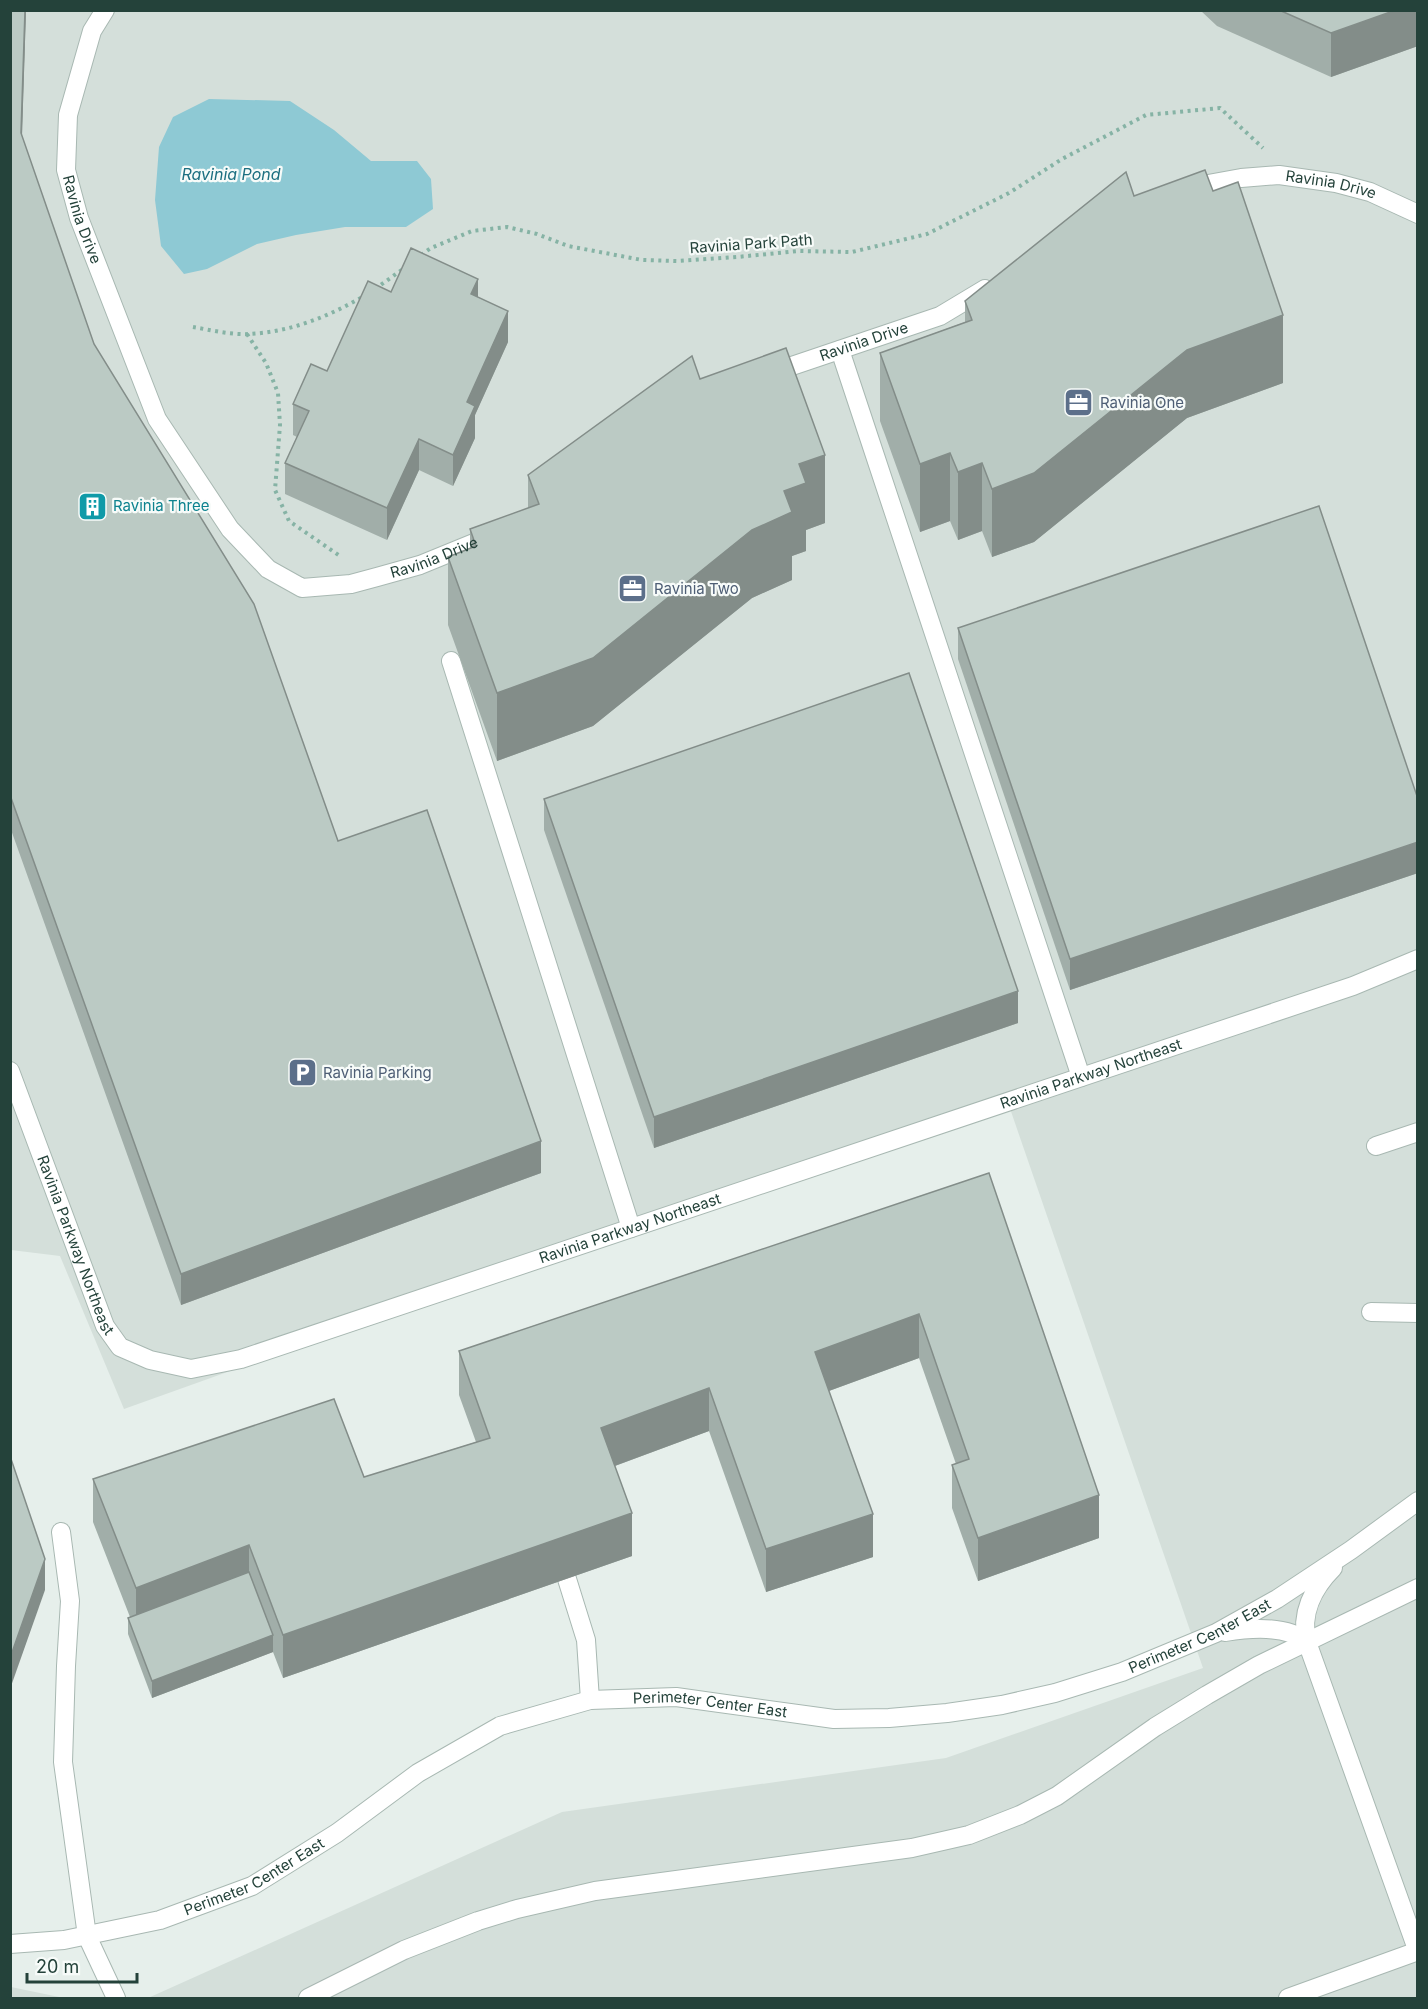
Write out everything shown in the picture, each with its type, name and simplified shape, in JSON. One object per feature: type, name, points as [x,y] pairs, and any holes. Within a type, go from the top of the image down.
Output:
[{"type":"street","name":"Ravinia Drive","points":[[105,10],[92,31],[68,115],[66,170],[78,218],[157,418],[230,529],[268,569],[302,588],[351,584],[420,565],[487,539],[506,525]]},
{"type":"street","name":"Ravinia Drive","points":[[1174,197],[1208,184],[1241,178],[1279,175],[1336,183],[1370,192],[1418,214]]},
{"type":"street","name":"Ravinia Drive","points":[[754,379],[940,316],[1002,279]]},
{"type":"street","points":[[840,350],[1081,1077]]},
{"type":"street","points":[[451,661],[631,1228]]},
{"type":"street","name":"Ravinia Parkway Northeast","points":[[10,1071],[105,1326],[120,1347],[150,1360],[191,1369],[241,1359],[1353,986],[1418,959]]},
{"type":"street","points":[[1376,1146],[1418,1132]]},
{"type":"street","points":[[1371,1312],[1418,1313]]},
{"type":"street","name":"Perimeter Center East","points":[[10,1944],[64,1941],[160,1920],[252,1886],[337,1833],[418,1773],[500,1726],[590,1700],[676,1698],[834,1719],[890,1718],[1002,1705],[1055,1693],[1122,1672],[1216,1633],[1277,1599],[1351,1550],[1418,1501]]},
{"type":"street","points":[[61,1532],[70,1601],[63,1762],[87,1936],[116,1998]]},
{"type":"street","points":[[1288,1998],[1417,1951],[1304,1630],[1307,1609],[1313,1593],[1328,1573],[1351,1550]]},
{"type":"street","points":[[567,1579],[586,1640],[590,1700]]},
{"type":"street","points":[[308,1998],[404,1950],[442,1934],[517,1909],[595,1891],[912,1848],[969,1835],[1020,1815],[1057,1796],[1164,1721],[1259,1665],[1418,1588]]},
{"type":"street","points":[[1216,1633],[1239,1630],[1283,1631],[1299,1636],[1307,1642]]},
{"type":"path","name":"Ravinia Park Path","points":[[414,261],[431,248],[472,231],[507,227],[537,234],[568,246],[642,260],[701,260],[798,251],[852,252],[927,234],[1010,193],[1062,159],[1146,115],[1220,108],[1261,145],[1279,175]]},
{"type":"path","points":[[193,327],[247,334],[289,329],[336,312],[378,287],[405,267]]},
{"type":"path","points":[[247,334],[266,363],[278,393],[280,425],[275,490],[289,521],[330,550],[377,577]]},
{"type":"shaded area","points":[[11,11],[1417,11],[1417,1998],[148,1998],[562,1812],[946,1758],[1203,1668],[1005,1094],[124,1409],[60,1256],[11,1250]]},
{"type":"shaded area","points":[[11,1987],[64,1998],[11,1998]]},
{"type":"water","name":"Ravinia Pond","points":[[209,99],[290,101],[334,130],[371,161],[417,161],[431,179],[433,209],[406,227],[345,227],[296,235],[257,244],[207,269],[184,274],[161,246],[155,200],[159,147],[173,117]]},
{"type":"building","points":[[10,10],[25,10],[21,133],[94,344],[254,604],[338,841],[427,810],[541,1141],[181,1274],[10,795]]},
{"type":"building","points":[[1279,10],[1396,10],[1331,33]]},
{"type":"building","name":"Ravinia One","points":[[1205,170],[1213,191],[1238,182],[1283,315],[1187,350],[1034,473],[992,489],[982,463],[958,472],[950,453],[920,464],[880,353],[972,320],[965,301],[1126,172],[1134,196]]},
{"type":"building","points":[[411,248],[478,279],[471,294],[508,311],[467,402],[475,406],[453,455],[419,439],[387,508],[285,463],[309,411],[293,404],[311,364],[327,371],[368,281],[391,292]]},
{"type":"building","name":"Ravinia Two","points":[[786,348],[825,455],[799,464],[806,483],[784,491],[792,512],[752,530],[593,658],[497,693],[448,557],[476,546],[470,529],[539,504],[528,475],[692,356],[700,379]]},
{"type":"building","points":[[1319,506],[1418,799],[1418,842],[1070,959],[958,628]]},
{"type":"building","points":[[909,673],[1018,991],[654,1117],[544,799]]},
{"type":"building","points":[[989,1173],[1099,1495],[978,1538],[952,1465],[969,1459],[919,1314],[815,1352],[873,1514],[766,1549],[709,1388],[601,1428],[632,1513],[283,1635],[249,1545],[136,1588],[93,1479],[334,1399],[364,1477],[490,1438],[459,1351]]},
{"type":"building","points":[[10,1456],[45,1559],[10,1658]]},
{"type":"building","points":[[249,1572],[273,1635],[152,1681],[128,1618]]},
{"type":"place","name":"Ravinia One","points":[[1079,403]]},
{"type":"place","name":"Ravinia Three","points":[[92,506]]},
{"type":"place","name":"Ravinia Two","points":[[633,589]]},
{"type":"place","name":"Ravinia Parking","points":[[302,1073]]}]
